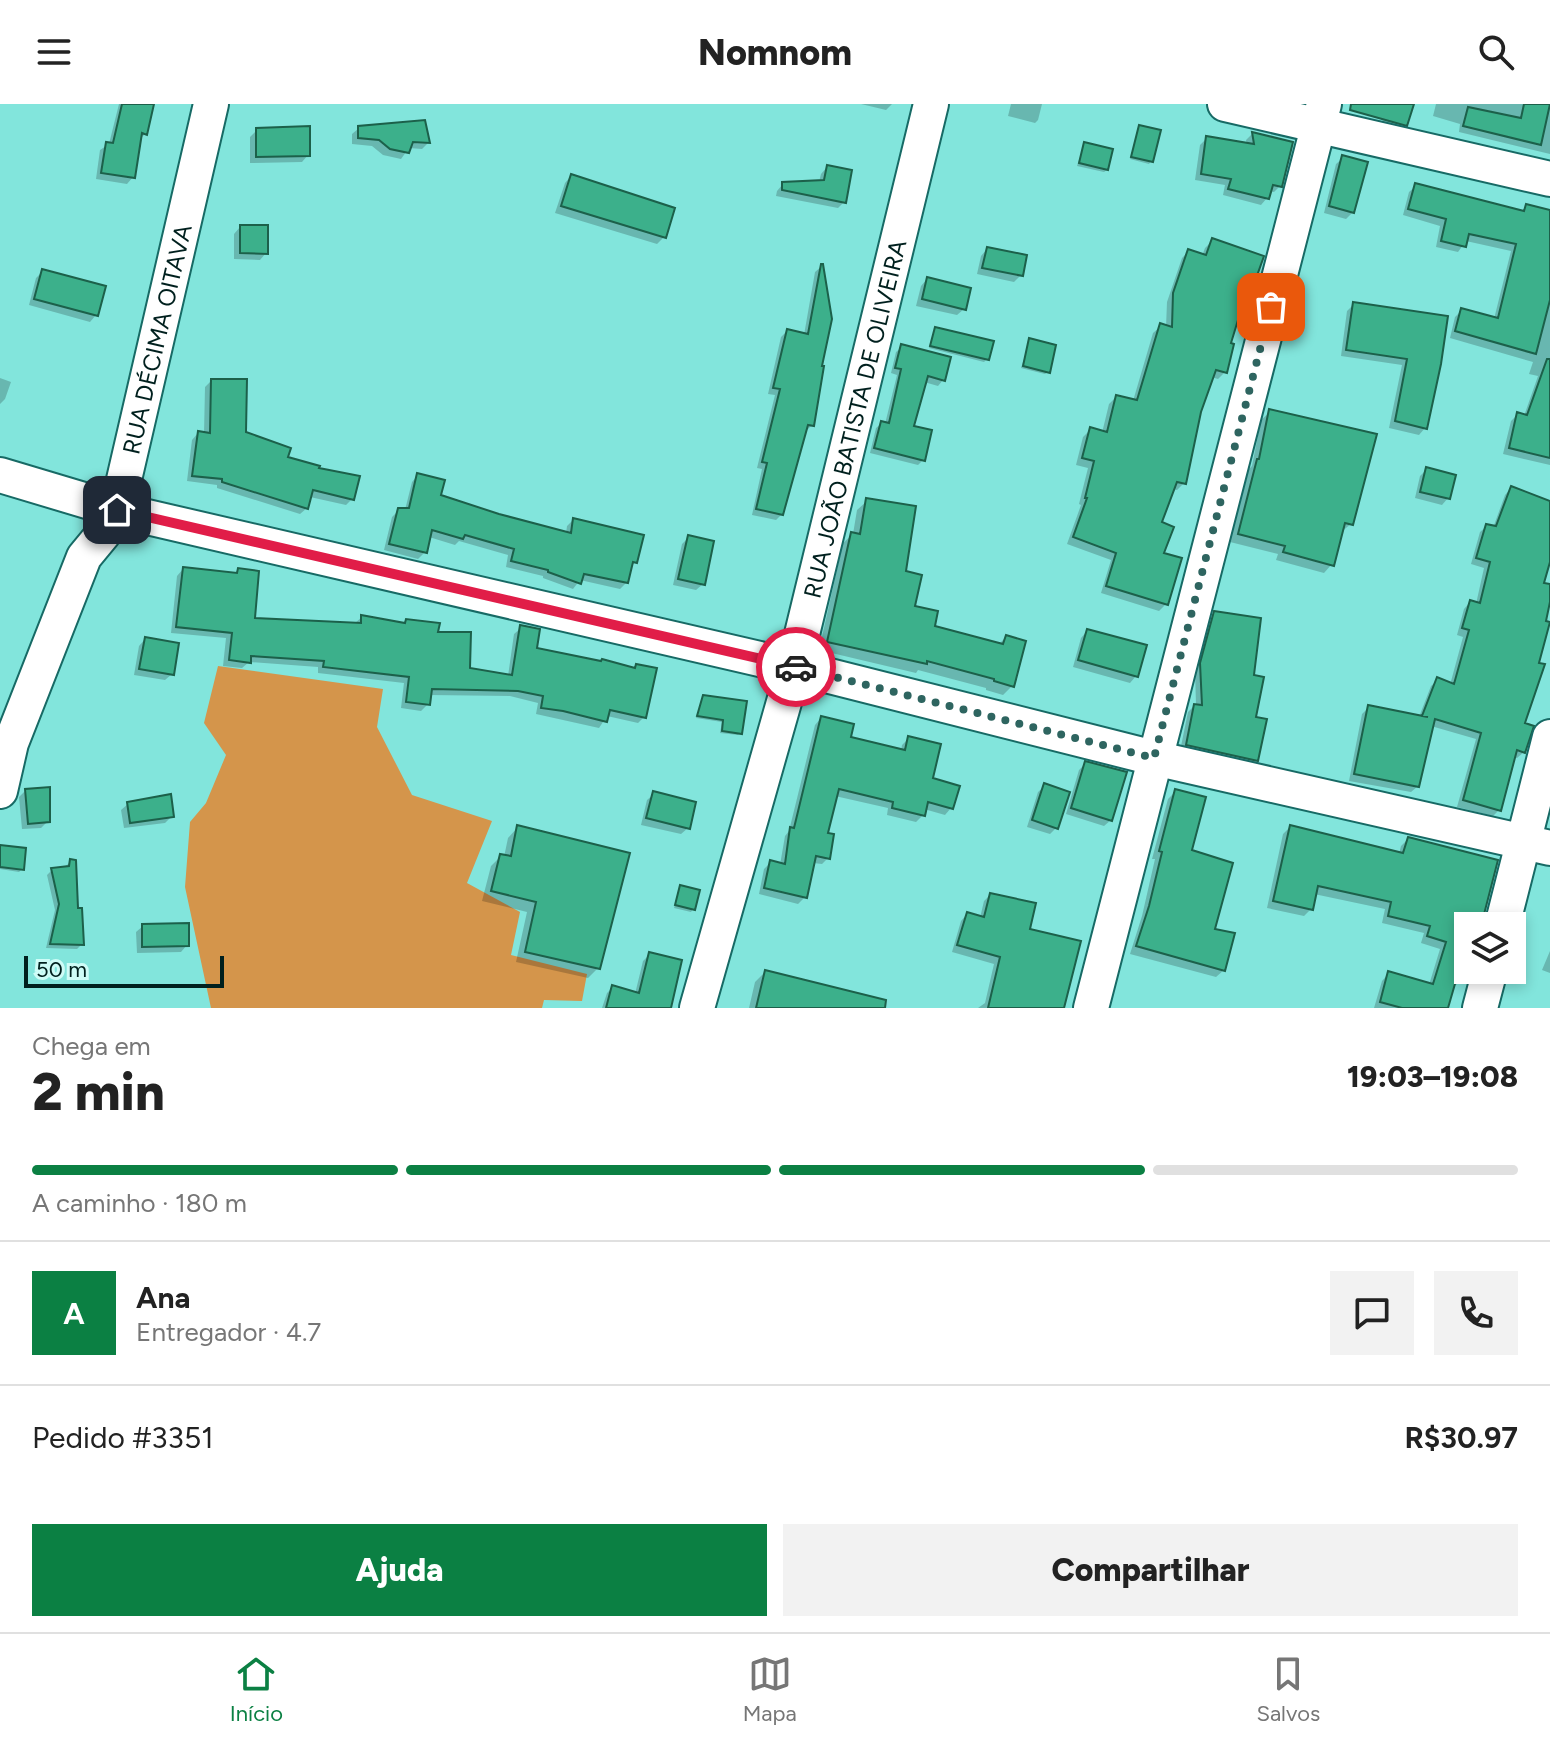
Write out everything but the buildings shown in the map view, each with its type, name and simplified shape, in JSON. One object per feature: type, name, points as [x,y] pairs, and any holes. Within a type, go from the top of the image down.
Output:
[{"type":"street","name":"RUA DÉCIMA OITAVA","points":[[0,791],[11,743],[84,557],[117,510],[211,104]]},
{"type":"street","name":"RUA JOÃO BATISTA DE OLIVEIRA","points":[[697,1008],[794,667],[931,104]]},
{"type":"street","points":[[1225,104],[1321,115],[1550,179]]},
{"type":"street","points":[[1091,1008],[1321,115]]},
{"type":"street","points":[[0,475],[117,510],[794,667],[1154,758],[1537,845]]},
{"type":"street","points":[[1508,912],[1537,845],[1550,737]]},
{"type":"street","points":[[1480,1008],[1486,984]]},
{"type":"shaded area","points":[[218,666],[383,689],[377,727],[412,795],[492,821],[467,883],[520,912],[511,955],[587,974],[582,1001],[544,1000],[542,1008],[211,1008],[185,887],[190,822],[206,803],[226,755],[204,723]]},
{"type":"way so far","points":[[796,667],[1154,758],[1271,307]]},
{"type":"route","points":[[117,510],[796,667]]}]
